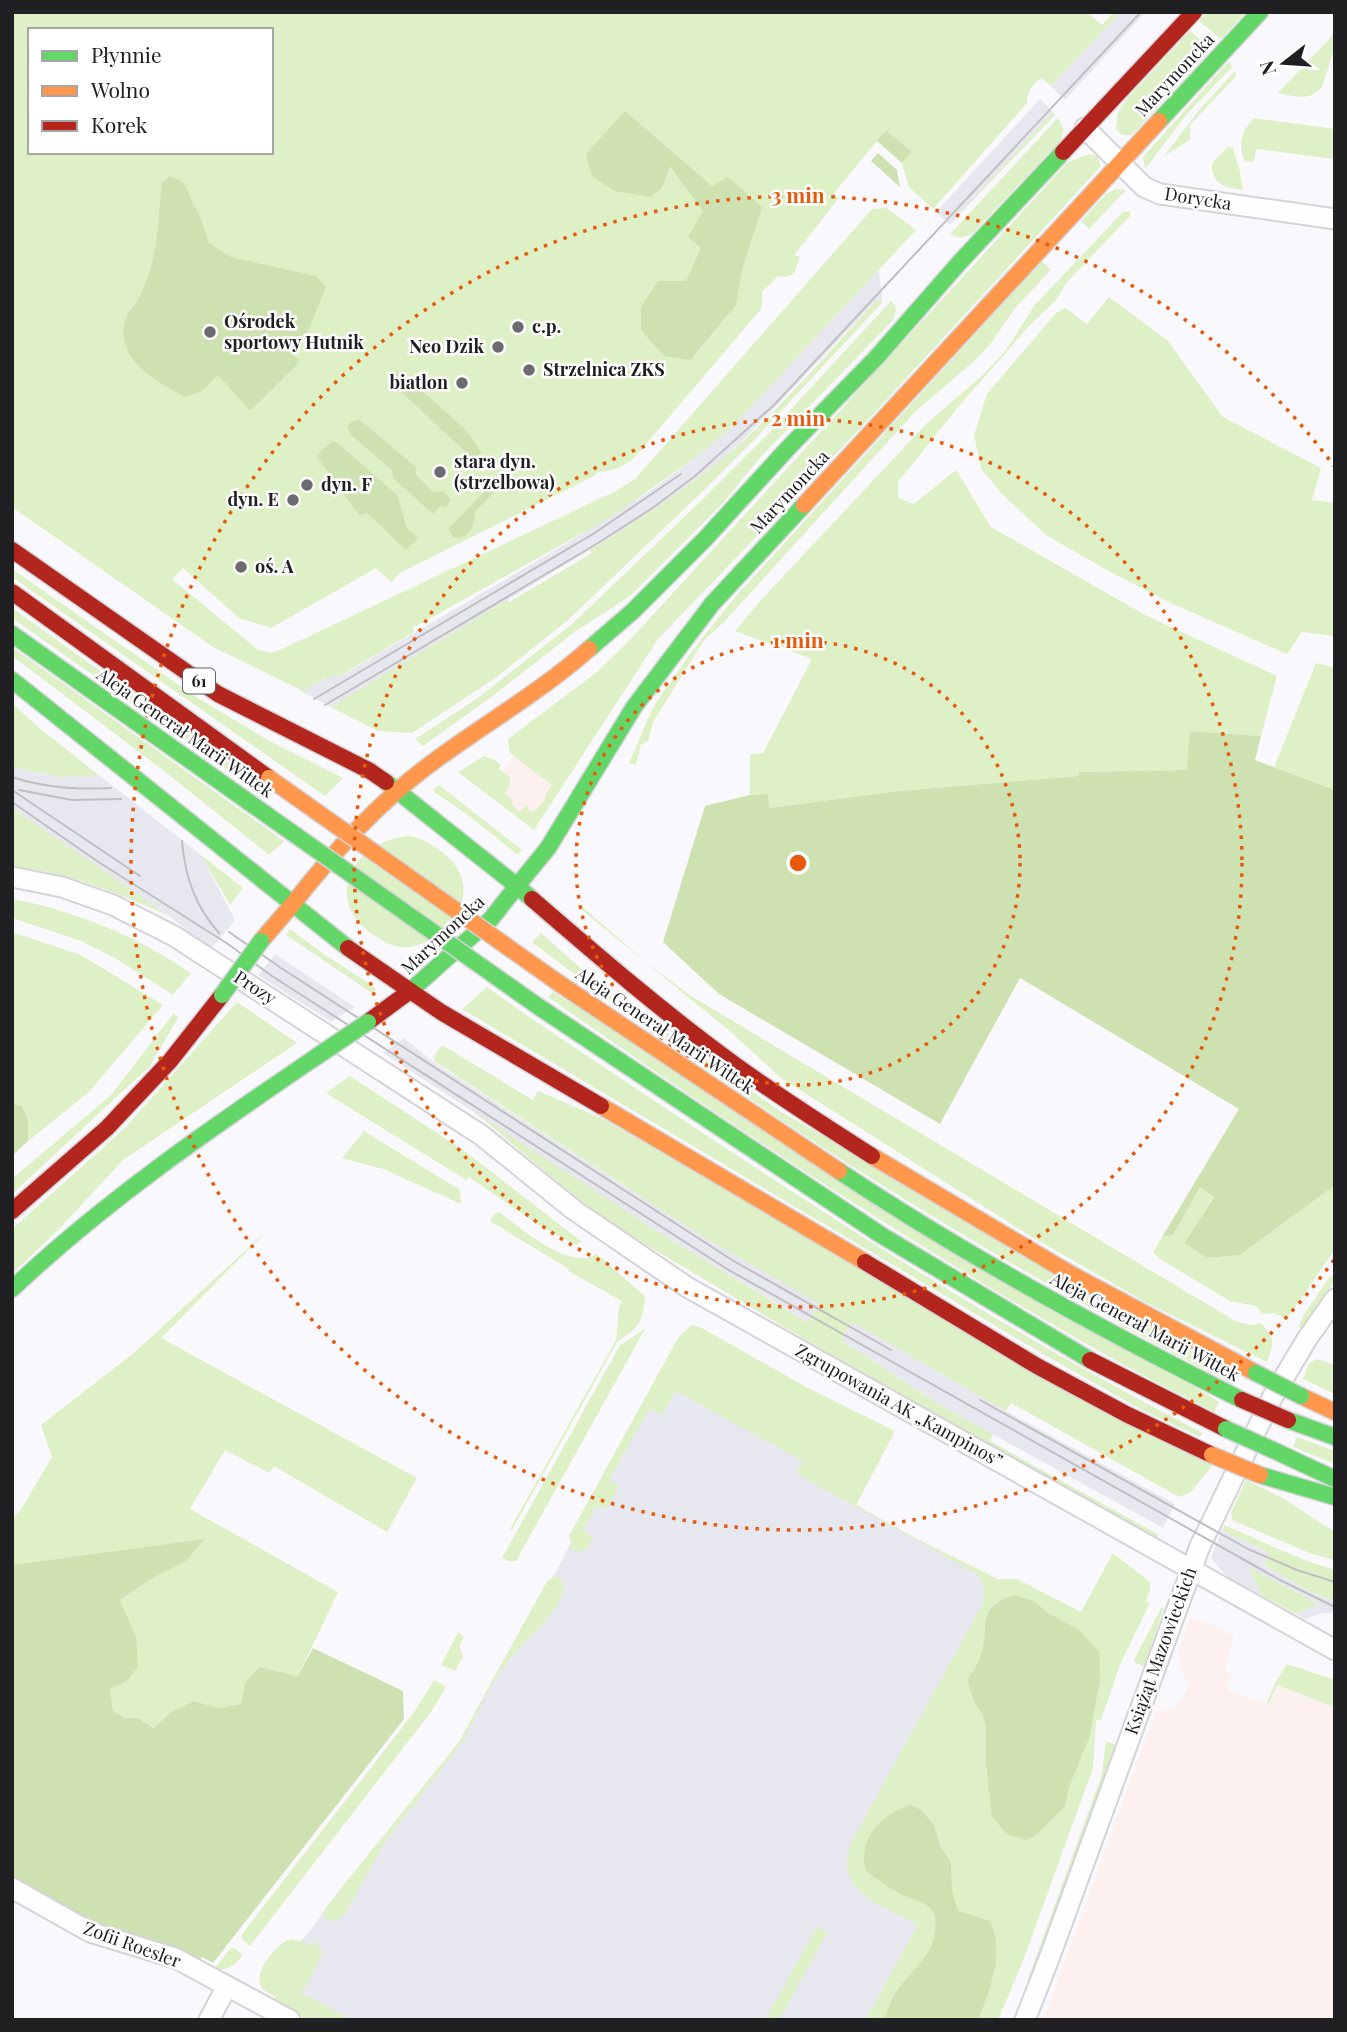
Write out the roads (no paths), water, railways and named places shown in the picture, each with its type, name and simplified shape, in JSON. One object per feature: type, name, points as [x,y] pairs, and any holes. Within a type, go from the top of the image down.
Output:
[{"type":"main road","name":"Marymoncka","points":[[12,1211],[107,1128],[170,1061],[261,940],[353,832],[425,768],[505,714],[633,611],[876,358],[959,262],[1194,12]]},
{"type":"main road","name":"Marymoncka","points":[[12,1289],[80,1226],[139,1179],[368,1022],[410,990],[491,919],[548,848],[634,707],[712,604],[1260,12]]},
{"type":"main road","name":"61","points":[[12,550],[218,694],[353,762],[399,790]]},
{"type":"main road","name":"Aleja Generał Marii Wittek","points":[[12,592],[560,984],[862,1186],[1120,1339],[1242,1400],[1335,1437]]},
{"type":"main road","name":"Aleja Generał Marii Wittek","points":[[12,634],[539,1006],[844,1212],[1094,1362],[1226,1429],[1335,1479]]},
{"type":"main road","points":[[12,680],[349,950],[450,1018],[1037,1366],[1126,1414],[1212,1455],[1260,1475],[1335,1497]]},
{"type":"main road","points":[[399,790],[646,995],[778,1094],[886,1165],[1012,1242],[1139,1314],[1335,1412]]},
{"type":"street","name":"Dorycka","points":[[1085,128],[1144,187],[1160,194],[1335,219]]},
{"type":"street","name":"Prozy","points":[[12,877],[62,887],[113,905],[174,936],[481,1135]]},
{"type":"street","name":"Zgrupowania AK „Kampinos”","points":[[481,1135],[574,1210],[687,1287],[1335,1650]]},
{"type":"street","name":"Książąt Mazowieckich","points":[[1025,2020],[1190,1570],[1220,1502],[1273,1396],[1335,1299]]},
{"type":"street","name":"Zofii Roesler","points":[[12,1888],[90,1932],[174,1958],[290,2020]]},
{"type":"street","points":[[209,2020],[227,1986]]},
{"type":"tram line","points":[[325,705],[598,543],[654,507],[695,476],[775,404],[1141,12]]},
{"type":"tram line","points":[[314,699],[593,534],[681,474]]},
{"type":"tram line","points":[[12,777],[61,787],[111,788]]},
{"type":"tram line","points":[[12,790],[140,876]]},
{"type":"tram line","points":[[19,790],[72,800],[121,799]]},
{"type":"tram line","points":[[12,802],[97,861],[228,944],[272,976],[727,1269],[1280,1580],[1335,1607]]},
{"type":"tram line","points":[[182,841],[193,890],[219,933]]},
{"type":"tram line","points":[[229,932],[732,1260],[891,1350]]},
{"type":"tram line","points":[[980,1400],[1248,1549],[1297,1570],[1335,1582]]},
{"type":"place","name":"c.p.","points":[[518,327]]},
{"type":"place","name":"Ośrodek sportowy Hutnik","points":[[210,332]]},
{"type":"place","name":"Neo Dzik","points":[[498,347]]},
{"type":"place","name":"Strzelnica ZKS","points":[[529,370]]},
{"type":"place","name":"biatlon","points":[[462,383]]},
{"type":"place","name":"stara dyn. (strzelbowa)","points":[[440,472]]},
{"type":"place","name":"dyn. F","points":[[307,485]]},
{"type":"place","name":"dyn. E","points":[[293,500]]},
{"type":"place","name":"oś. A","points":[[241,567]]}]
